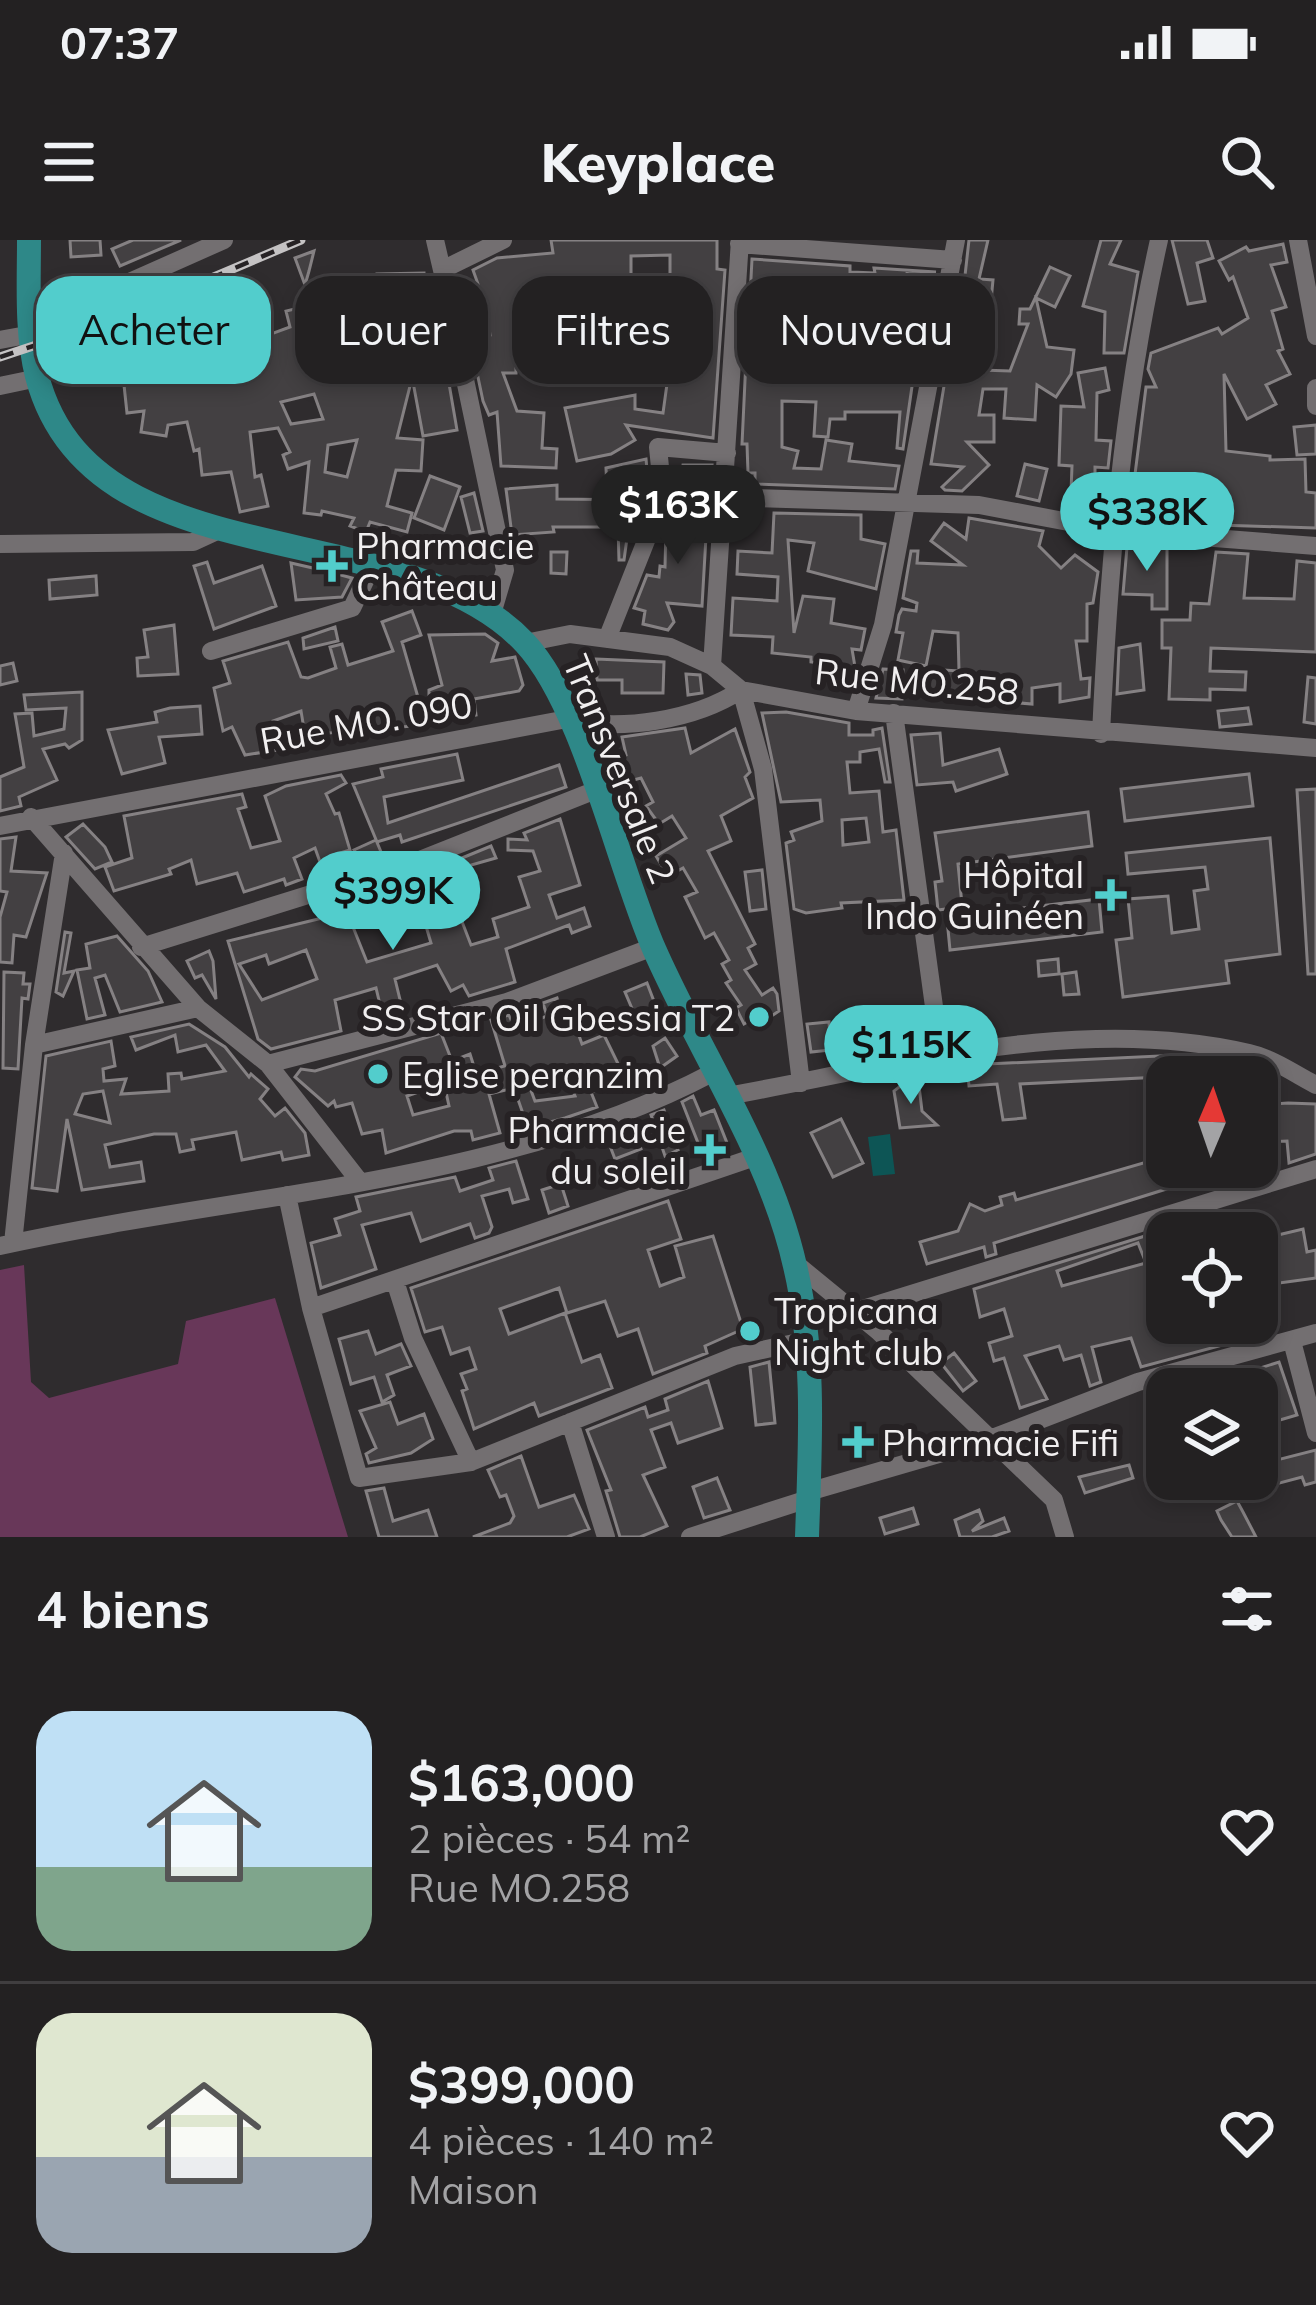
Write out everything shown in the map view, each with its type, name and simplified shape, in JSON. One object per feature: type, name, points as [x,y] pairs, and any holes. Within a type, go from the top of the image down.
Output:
[{"type":"main road","name":"Transversale 2","points":[[29,240],[30,323],[36,364]]},
{"type":"main road","name":"Transversale 2","points":[[41,384],[81,456],[161,508],[219,530],[373,564],[442,586],[492,614],[525,643],[546,670],[653,947],[755,1157],[795,1263],[808,1340],[807,1537]]},
{"type":"street","points":[[0,340],[224,240]]},
{"type":"street","points":[[435,240],[505,570],[492,614]]},
{"type":"street","points":[[442,270],[503,240]]},
{"type":"street","points":[[1101,734],[1111,530],[1140,327],[1159,240]]},
{"type":"street","points":[[1298,240],[1316,336]]},
{"type":"street","points":[[712,666],[740,242],[955,250],[883,625],[856,711]]},
{"type":"street","points":[[0,386],[36,378]]},
{"type":"street","points":[[1316,388],[1316,406]]},
{"type":"street","points":[[608,639],[663,498],[658,447],[727,453]]},
{"type":"street","points":[[724,497],[979,505],[1111,530],[1316,545]]},
{"type":"street","points":[[0,544],[193,542],[219,530]]},
{"type":"street","points":[[211,651],[352,608],[373,564]]},
{"type":"street","name":"Rue MO.258","points":[[525,643],[570,634],[670,646],[712,666],[741,690],[856,711],[1316,748]]},
{"type":"street","points":[[741,690],[763,769],[801,1083]]},
{"type":"street","name":"Rue MO. 090","points":[[0,826],[567,719],[622,724],[715,707],[741,690]]},
{"type":"street","points":[[894,713],[941,1058]]},
{"type":"street","points":[[140,947],[417,861],[596,790]]},
{"type":"street","points":[[31,817],[198,1008],[268,1064],[360,1181]]},
{"type":"street","points":[[64,853],[7,1245],[360,1181],[599,1126],[712,1073]]},
{"type":"street","points":[[268,1064],[507,1002],[653,947]]},
{"type":"street","points":[[34,1045],[198,1008]]},
{"type":"street","points":[[727,1096],[941,1058],[1150,1037],[1254,1054],[1316,1085]]},
{"type":"street","points":[[311,1308],[755,1157]]},
{"type":"street","points":[[856,1311],[1316,1169]]},
{"type":"street","points":[[287,1195],[311,1308],[359,1478],[471,1462],[735,1356],[808,1340]]},
{"type":"street","points":[[795,1263],[856,1311],[1054,1501],[1065,1533],[1042,1537]]},
{"type":"street","points":[[395,1281],[413,1337],[471,1462]]},
{"type":"street","points":[[691,1537],[990,1438],[1138,1382],[1316,1334]]},
{"type":"street","points":[[1292,1341],[1316,1433]]},
{"type":"street","points":[[570,1422],[606,1537]]},
{"type":"shaded area","points":[[24,1265],[31,1382],[49,1398],[178,1364],[186,1321],[275,1298],[348,1537],[0,1537],[0,1270]]},
{"type":"water","points":[[890,1134],[895,1174],[873,1176],[868,1137]]},
{"type":"building","points":[[70,240],[100,240],[101,255],[71,257]]},
{"type":"building","points":[[133,240],[181,240],[120,266],[112,249]]},
{"type":"building","points":[[551,240],[717,240],[717,269],[725,270],[713,438],[626,425],[635,440],[611,454],[577,461],[565,408],[635,395],[635,409],[663,413],[667,384],[713,384],[713,276],[670,276],[670,255],[631,256],[631,276],[512,276],[512,373],[503,373],[517,411],[544,413],[542,448],[557,449],[556,468],[501,466],[497,412],[489,415],[479,384],[488,384],[488,276],[475,276],[473,270],[497,258],[553,253]]},
{"type":"building","points":[[969,240],[988,240],[980,276],[965,276]]},
{"type":"building","points":[[1101,240],[1121,240],[1110,264],[1138,272],[1124,353],[1104,353],[1105,312],[1083,306]]},
{"type":"building","points":[[1172,240],[1207,240],[1213,258],[1197,263],[1205,301],[1188,304]]},
{"type":"building","points":[[1283,244],[1287,262],[1271,265],[1286,307],[1272,311],[1283,349],[1278,351],[1290,374],[1266,385],[1276,404],[1247,419],[1224,374],[1226,451],[1270,456],[1270,460],[1305,459],[1306,492],[1316,493],[1316,528],[1218,525],[1220,515],[1178,514],[1178,501],[1145,499],[1145,507],[1131,506],[1146,387],[1156,387],[1148,369],[1151,353],[1218,328],[1222,334],[1248,318],[1233,277],[1229,280],[1219,261],[1246,247],[1249,251]]},
{"type":"building","points":[[314,251],[308,276],[302,276],[295,258]]},
{"type":"building","points":[[752,259],[850,266],[850,275],[751,276]]},
{"type":"building","points":[[1050,267],[1070,276],[1055,307],[1036,298],[1047,347],[1074,350],[1071,374],[1056,397],[1037,385],[1035,420],[1004,418],[1006,389],[983,389],[979,415],[994,415],[994,442],[967,442],[989,465],[962,491],[945,490],[942,487],[963,467],[931,464],[944,384],[995,384],[995,370],[1010,371],[1028,324],[1019,324],[1020,309],[1030,309]]},
{"type":"building","points":[[874,268],[936,272],[853,276],[853,272],[875,273]]},
{"type":"building","points":[[424,273],[424,276],[377,276]]},
{"type":"building","points":[[295,309],[295,384],[410,384],[397,438],[423,440],[421,471],[396,470],[387,506],[412,513],[407,532],[370,522],[366,532],[350,526],[354,518],[322,511],[321,515],[304,513],[309,462],[288,469],[283,455],[290,452],[278,428],[250,432],[255,477],[261,475],[268,506],[240,512],[231,472],[202,475],[199,449],[194,451],[187,422],[168,425],[166,436],[141,432],[144,411],[127,413],[124,385],[271,384],[271,334],[290,327],[286,311]],"holes":[[[314,394],[323,419],[291,424],[281,402]],[[357,440],[347,477],[325,472],[328,445]]]},
{"type":"building","points":[[1105,368],[1109,390],[1097,393],[1096,440],[1111,441],[1108,468],[1095,467],[1095,493],[1071,492],[1072,466],[1059,465],[1061,406],[1084,407],[1078,373]]},
{"type":"building","points":[[413,384],[449,384],[457,430],[423,436]]},
{"type":"building","points":[[745,384],[912,384],[903,449],[897,448],[900,412],[845,412],[845,419],[830,419],[828,437],[814,436],[816,402],[782,401],[782,447],[798,451],[794,468],[821,469],[826,440],[852,444],[849,461],[899,466],[895,489],[755,484],[755,473],[748,473],[747,444],[742,444]]},
{"type":"building","points":[[1316,425],[1316,454],[1297,455],[1294,427]]},
{"type":"building","points":[[646,459],[648,480],[607,490],[606,468]]},
{"type":"building","points":[[1025,464],[1047,469],[1039,501],[1017,496]]},
{"type":"building","points":[[683,465],[712,465],[710,485],[681,481]]},
{"type":"building","points":[[430,476],[460,487],[444,530],[414,518]]},
{"type":"building","points":[[557,485],[557,499],[644,500],[638,524],[629,524],[624,560],[619,560],[618,527],[553,527],[554,532],[512,535],[506,489]]},
{"type":"building","points":[[474,493],[483,531],[470,533],[461,497]]},
{"type":"building","points":[[679,501],[708,502],[702,606],[667,603],[674,622],[668,630],[643,624],[645,611],[634,608],[647,575],[659,577],[660,566],[665,567],[666,528],[670,517],[674,536]]},
{"type":"building","points":[[774,513],[861,515],[861,539],[885,544],[876,589],[808,571],[814,543],[788,540],[794,633],[803,596],[834,599],[831,623],[865,629],[861,650],[852,649],[855,667],[829,670],[829,664],[811,662],[811,657],[772,653],[773,637],[731,635],[733,598],[777,601],[778,577],[737,574],[738,551],[772,553]]},
{"type":"building","points":[[969,518],[1043,531],[1039,546],[1061,568],[1075,555],[1098,572],[1093,603],[1087,604],[1087,641],[1076,641],[1081,679],[1090,678],[1089,697],[1060,702],[1060,684],[1032,688],[1032,704],[927,695],[929,669],[959,671],[958,633],[933,631],[926,666],[898,660],[903,633],[896,632],[899,615],[902,609],[916,611],[917,603],[903,598],[911,551],[918,551],[917,563],[963,565],[931,541],[944,523],[966,539]]},
{"type":"building","points":[[1127,547],[1167,548],[1167,609],[1152,609],[1152,595],[1123,594]]},
{"type":"building","points":[[551,552],[567,552],[566,574],[551,573]]},
{"type":"building","points":[[1216,552],[1248,554],[1244,598],[1294,599],[1297,561],[1316,563],[1316,652],[1211,648],[1210,671],[1246,672],[1245,690],[1210,689],[1210,700],[1169,699],[1171,648],[1162,648],[1162,620],[1190,620],[1191,603],[1209,604]]},
{"type":"building","points":[[207,562],[214,583],[262,566],[276,606],[214,629],[194,566]]},
{"type":"building","points":[[291,563],[352,578],[342,597],[296,600]]},
{"type":"building","points":[[96,576],[97,595],[50,599],[49,580]]},
{"type":"building","points":[[412,611],[421,635],[402,642],[426,725],[305,735],[301,711],[273,721],[278,750],[245,755],[232,727],[223,731],[214,688],[230,683],[223,661],[288,642],[301,677],[308,678],[336,668],[330,647],[342,644],[348,665],[393,651],[382,622]]},
{"type":"building","points":[[174,625],[178,674],[138,676],[137,658],[148,657],[144,630]]},
{"type":"building","points":[[335,627],[338,641],[304,649],[303,638]]},
{"type":"building","points":[[485,634],[498,643],[492,661],[515,657],[523,685],[519,691],[474,699],[476,715],[458,718],[457,714],[429,724],[429,690],[442,685],[429,635]]},
{"type":"building","points":[[1140,644],[1144,690],[1117,694],[1119,648]]},
{"type":"building","points":[[596,659],[664,662],[663,693],[622,693],[622,680],[597,680]]},
{"type":"building","points":[[13,663],[17,681],[0,685],[0,666]]},
{"type":"building","points":[[883,669],[903,670],[902,699],[876,698]]},
{"type":"building","points":[[686,674],[700,675],[702,693],[688,695]]},
{"type":"building","points":[[1308,677],[1316,678],[1316,724],[1304,722]]},
{"type":"building","points":[[82,692],[82,740],[69,748],[65,744],[43,749],[57,780],[19,797],[21,806],[0,811],[0,777],[24,767],[15,714],[32,713],[34,736],[64,729],[66,708],[26,710],[24,695]]},
{"type":"building","points":[[200,706],[202,734],[159,737],[165,763],[122,774],[108,730],[157,722],[155,712],[170,708]]},
{"type":"building","points":[[1248,708],[1251,724],[1220,727],[1218,711]]},
{"type":"building","points":[[786,712],[849,723],[849,735],[873,735],[873,730],[882,728],[890,782],[885,782],[879,749],[860,752],[860,762],[847,762],[850,793],[879,791],[883,832],[896,830],[904,900],[841,903],[842,908],[806,913],[794,909],[786,843],[794,840],[791,832],[822,821],[820,800],[781,802],[762,713]],"holes":[[[866,818],[869,842],[843,845],[842,820]]]},
{"type":"building","points":[[685,728],[691,753],[735,729],[750,772],[745,777],[753,798],[721,816],[731,841],[708,851],[755,944],[748,948],[756,964],[745,970],[762,995],[773,988],[777,994],[779,1011],[764,1021],[760,1015],[744,1024],[736,1008],[741,1005],[726,983],[731,980],[722,964],[729,960],[714,933],[705,938],[685,897],[697,892],[683,868],[668,876],[656,856],[686,838],[672,816],[659,824],[646,806],[653,802],[641,778],[622,783],[616,758],[626,755],[622,737]]},
{"type":"building","points":[[940,733],[943,765],[999,749],[1007,774],[956,791],[953,782],[917,785],[911,735]]},
{"type":"building","points":[[457,754],[463,780],[384,797],[388,823],[559,765],[566,787],[402,842],[400,835],[377,842],[353,784],[383,777],[381,769]]},
{"type":"building","points":[[1249,774],[1253,806],[1125,821],[1121,789]]},
{"type":"building","points":[[341,775],[346,783],[326,794],[335,814],[339,813],[350,850],[330,856],[335,869],[324,873],[315,848],[294,858],[302,879],[286,885],[284,879],[244,892],[237,873],[197,884],[191,860],[169,869],[171,874],[114,891],[105,867],[132,858],[124,816],[242,794],[246,807],[238,809],[251,848],[280,841],[265,796],[286,786]]},
{"type":"building","points":[[1316,789],[1316,974],[1308,974],[1297,790]]},
{"type":"building","points":[[1088,812],[1092,846],[958,864],[963,915],[1099,899],[1102,932],[950,950],[946,909],[938,910],[935,882],[942,881],[935,833]]},
{"type":"building","points":[[560,819],[580,885],[549,895],[557,918],[584,908],[590,926],[572,933],[569,925],[506,949],[515,982],[469,996],[463,985],[451,991],[437,965],[395,979],[403,1012],[383,1017],[376,988],[335,1000],[341,1031],[271,1049],[258,1039],[228,941],[347,912],[367,962],[431,943],[423,916],[456,906],[471,945],[498,937],[493,919],[529,907],[519,877],[540,871],[533,851],[508,850],[508,839],[527,840],[524,833]],"holes":[[[306,950],[317,979],[262,1000],[239,964],[266,955],[269,964]]]},
{"type":"building","points":[[83,824],[112,862],[95,869],[66,837]]},
{"type":"building","points":[[16,837],[11,871],[47,873],[26,937],[14,935],[12,963],[0,962],[0,917],[7,892],[0,891],[0,839]]},
{"type":"building","points":[[1270,838],[1280,954],[1226,961],[1229,983],[1123,997],[1116,940],[1132,938],[1128,899],[1168,896],[1172,933],[1199,929],[1194,891],[1208,889],[1205,867],[1128,874],[1126,853]]},
{"type":"building","points":[[376,840],[381,852],[359,861],[354,850]]},
{"type":"building","points":[[491,846],[496,858],[447,872],[445,865]]},
{"type":"building","points":[[762,870],[766,909],[750,911],[745,872]]},
{"type":"building","points":[[65,932],[71,933],[64,973],[74,971],[63,996],[56,992]]},
{"type":"building","points":[[117,936],[148,971],[162,1002],[120,1012],[105,975],[95,978],[105,1015],[87,1019],[77,970],[90,968],[86,944]]},
{"type":"building","points":[[209,951],[216,999],[202,975],[195,978],[187,961]]},
{"type":"building","points":[[1058,959],[1059,974],[1039,976],[1038,961]]},
{"type":"building","points":[[4,972],[24,973],[23,984],[30,984],[28,999],[22,998],[18,1069],[3,1068]]},
{"type":"building","points":[[1076,972],[1079,994],[1064,995],[1062,974]]},
{"type":"building","points":[[647,983],[660,1017],[639,1025],[625,992]]},
{"type":"building","points":[[557,998],[564,1022],[573,1019],[582,1044],[604,1035],[625,1078],[591,1092],[597,1107],[528,1128],[514,1088],[489,1094],[500,1133],[473,1140],[471,1131],[454,1131],[386,1153],[382,1130],[362,1134],[352,1103],[336,1107],[334,1101],[328,1106],[295,1077],[301,1069],[315,1071],[441,1033],[452,1061],[470,1054],[476,1073],[505,1066],[491,1020],[509,1015],[515,1029],[547,1016],[543,1003]],"holes":[[[564,1069],[575,1096],[535,1101],[527,1080]],[[444,1083],[449,1106],[413,1115],[407,1096]]]},
{"type":"building","points":[[910,1019],[913,1040],[884,1044],[882,1023]]},
{"type":"building","points":[[829,1022],[831,1050],[811,1052],[807,1024]]},
{"type":"building","points":[[189,1024],[225,1047],[249,1077],[251,1074],[268,1089],[260,1099],[275,1116],[285,1108],[305,1133],[309,1155],[283,1160],[281,1152],[242,1160],[236,1132],[192,1140],[194,1149],[180,1152],[176,1134],[154,1134],[105,1145],[110,1167],[141,1162],[144,1181],[82,1190],[67,1119],[57,1191],[32,1188],[46,1056],[111,1041],[115,1066],[103,1069],[104,1081],[126,1079],[121,1094],[169,1091],[168,1074],[181,1073],[182,1079],[225,1071],[206,1045],[178,1052],[175,1035],[136,1050],[131,1037]],"holes":[[[103,1091],[110,1123],[75,1114],[83,1094]]]},
{"type":"building","points":[[665,1038],[677,1056],[660,1068],[653,1046]]},
{"type":"building","points":[[1146,1057],[1146,1078],[1020,1084],[1025,1118],[1003,1120],[997,1084],[969,1086],[967,1065]]},
{"type":"building","points":[[904,1083],[919,1086],[922,1111],[937,1125],[900,1128],[894,1091]]},
{"type":"building","points":[[693,1096],[701,1115],[714,1110],[727,1143],[702,1153],[682,1102]]},
{"type":"building","points":[[1278,1104],[1316,1104],[1316,1154],[1289,1163],[1287,1141],[1278,1141]]},
{"type":"building","points":[[664,1110],[678,1150],[665,1156],[651,1115]]},
{"type":"building","points":[[841,1119],[863,1163],[833,1177],[811,1133]]},
{"type":"building","points":[[632,1124],[641,1149],[615,1159],[605,1133]]},
{"type":"building","points":[[516,1161],[528,1199],[513,1203],[509,1189],[482,1196],[492,1227],[489,1233],[475,1238],[470,1224],[421,1241],[411,1213],[362,1225],[376,1269],[321,1288],[311,1243],[340,1235],[335,1219],[360,1211],[356,1197],[455,1177],[460,1191],[493,1180],[489,1168]]},
{"type":"building","points":[[1146,1162],[1146,1188],[1170,1188],[994,1243],[996,1254],[986,1257],[984,1247],[927,1264],[920,1242],[958,1231],[970,1204],[985,1211],[1002,1205],[1000,1197],[1014,1193],[1016,1200]]},
{"type":"building","points":[[561,1184],[568,1206],[549,1213],[542,1190]]},
{"type":"building","points":[[668,1201],[681,1239],[648,1250],[660,1286],[684,1277],[675,1246],[713,1236],[743,1329],[705,1346],[707,1353],[653,1374],[638,1329],[618,1336],[605,1301],[567,1313],[559,1288],[500,1309],[509,1334],[565,1313],[582,1362],[600,1355],[612,1388],[539,1416],[534,1403],[474,1429],[462,1391],[467,1389],[461,1374],[476,1369],[469,1348],[451,1354],[442,1327],[425,1332],[411,1288]]},
{"type":"building","points":[[1303,1229],[1307,1252],[1316,1250],[1316,1278],[1278,1283],[1278,1235]]},
{"type":"building","points":[[1146,1236],[1146,1263],[1146,1344],[1219,1346],[1141,1367],[1131,1338],[1092,1347],[1101,1382],[1090,1386],[1081,1355],[1064,1360],[1059,1346],[1025,1356],[1047,1399],[1020,1408],[1004,1358],[994,1361],[989,1343],[1012,1336],[1004,1309],[980,1317],[974,1289]],"holes":[[[1138,1243],[1146,1263],[1062,1286],[1057,1271]]]},
{"type":"building","points":[[368,1331],[376,1354],[401,1344],[411,1366],[387,1375],[394,1395],[382,1402],[374,1377],[351,1384],[339,1339]]},
{"type":"building","points":[[954,1353],[976,1381],[963,1391],[941,1363]]},
{"type":"building","points":[[769,1362],[775,1423],[756,1425],[750,1367]]},
{"type":"building","points":[[1279,1362],[1297,1415],[1278,1421],[1278,1368],[1260,1368]]},
{"type":"building","points":[[708,1381],[722,1428],[678,1443],[671,1423],[651,1430],[665,1467],[643,1475],[667,1526],[640,1537],[620,1537],[606,1491],[611,1490],[587,1430],[645,1407],[648,1417],[668,1410],[665,1399]]},
{"type":"building","points":[[390,1402],[398,1424],[424,1414],[433,1439],[411,1453],[369,1463],[366,1454],[376,1448],[360,1411]]},
{"type":"building","points":[[1316,1450],[1316,1482],[1305,1485],[1302,1477],[1278,1483],[1278,1460]]},
{"type":"building","points":[[521,1456],[539,1507],[574,1495],[589,1529],[567,1537],[473,1537],[510,1523],[514,1516],[506,1495],[500,1497],[488,1470]]},
{"type":"building","points":[[1129,1465],[1133,1478],[1085,1493],[1079,1477]]},
{"type":"building","points":[[717,1478],[730,1510],[704,1518],[693,1487]]},
{"type":"building","points":[[384,1488],[393,1521],[428,1510],[437,1537],[379,1537],[366,1491]]},
{"type":"building","points":[[1237,1501],[1256,1537],[1232,1537],[1221,1520],[1217,1511]]},
{"type":"building","points":[[913,1508],[918,1524],[885,1534],[880,1518]]},
{"type":"building","points":[[979,1510],[983,1521],[972,1531],[1004,1518],[1009,1531],[992,1537],[960,1537],[955,1520]]},
{"type":"railway","points":[[0,357],[112,320],[301,240]]},
{"type":"place","name":"Pharmacie Château","points":[[332,566]]},
{"type":"place","name":"Hôpital Indo Guinéen","points":[[1111,895]]},
{"type":"place","name":"SS Star Oil Gbessia T2","points":[[759,1017]]},
{"type":"place","name":"Eglise peranzim","points":[[378,1074]]},
{"type":"place","name":"Pharmacie du soleil","points":[[710,1150]]},
{"type":"place","name":"Tropicana Night club","points":[[750,1331]]},
{"type":"place","name":"Pharmacie Fifi","points":[[858,1442]]}]
